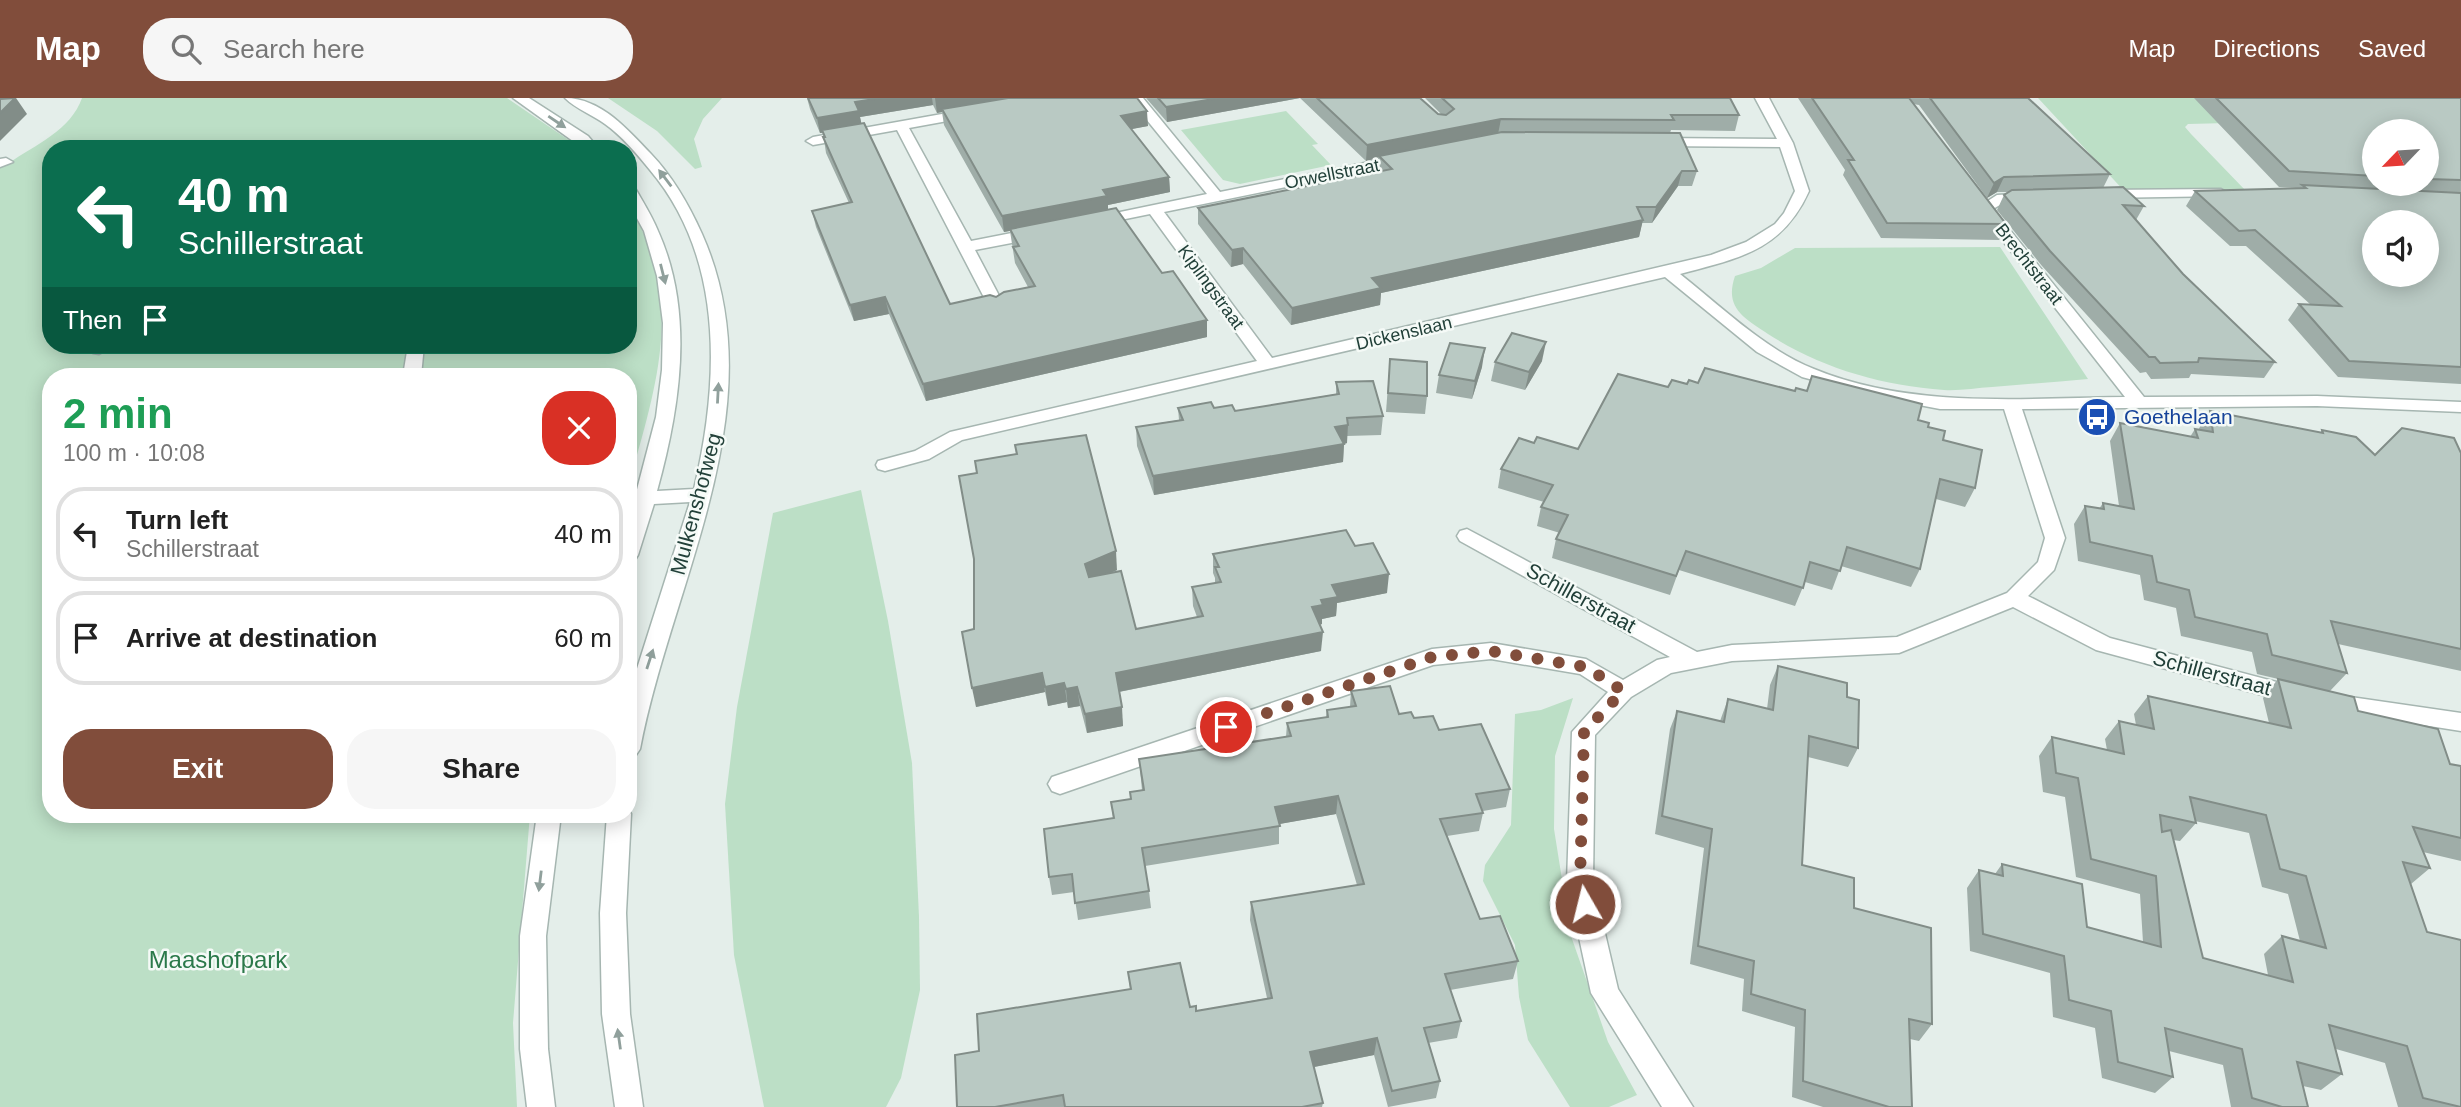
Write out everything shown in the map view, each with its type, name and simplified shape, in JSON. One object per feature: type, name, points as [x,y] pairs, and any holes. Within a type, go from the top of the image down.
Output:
[{"type":"street","points":[[520,98],[584,140]]},
{"type":"street","name":"Mulkenshofweg","points":[[572,98],[619,128],[630,140]]},
{"type":"street","points":[[1136,98],[1217,197]]},
{"type":"street","name":"Dickenslaan","points":[[885,465],[922,455],[956,436],[1668,272],[1759,243],[1789,218],[1802,191],[1786,143],[1762,98]]},
{"type":"street","points":[[813,141],[978,112]]},
{"type":"street","points":[[901,125],[997,307]]},
{"type":"street","points":[[1643,142],[1786,143]]},
{"type":"street","name":"Mulkenshofweg","points":[[637,147],[674,190],[699,239],[720,320],[721,349],[716,430],[702,495],[637,696]]},
{"type":"street","name":"Orwellstraat","points":[[1081,224],[1413,158]]},
{"type":"street","points":[[2092,195],[2241,192]]},
{"type":"street","name":"Brechtstraat","points":[[2041,197],[2002,198],[1980,203],[2137,400]]},
{"type":"street","points":[[637,205],[657,249],[674,331],[668,406],[638,498],[702,495]]},
{"type":"street","name":"Kiplingstraat","points":[[1154,209],[1268,365]]},
{"type":"street","points":[[966,247],[1056,229]]},
{"type":"street","points":[[1668,272],[1763,348],[1808,373],[1871,391],[1940,404],[2137,400],[2318,401],[2461,407]]},
{"type":"street","points":[[1671,1105],[1605,993],[1580,882],[1584,732],[1623,691],[1665,666],[1732,653],[1899,645],[2014,598],[2047,565],[2055,538],[2011,402]]},
{"type":"street","name":"Schillerstraat","points":[[1467,536],[1694,660]]},
{"type":"street","name":"Schillerstraat","points":[[2014,598],[2104,644],[2316,701],[2461,722]]},
{"type":"street","points":[[1060,784],[1432,657],[1491,651],[1586,667],[1623,691]]},
{"type":"street","points":[[541,1107],[534,1048],[533,936],[548,823]]},
{"type":"street","points":[[618,823],[613,913],[616,1014],[629,1107]]},
{"type":"green space","name":"Maashofpark","points":[[82,98],[507,98],[569,140],[45,140],[61,128],[77,109]]},
{"type":"green space","points":[[608,98],[722,98],[703,119],[694,139],[702,167],[695,169],[657,131]]},
{"type":"green space","points":[[2038,98],[2461,98],[2461,117],[2188,124],[2185,127],[2191,134],[2246,191],[2127,194]]},
{"type":"green space","points":[[1286,111],[1318,144],[1312,145],[1331,165],[1240,184],[1223,180],[1181,130]]},
{"type":"green space","name":"Maashofpark","points":[[41,143],[42,354],[637,354],[637,221],[645,237],[656,269],[661,301],[661,333],[652,398],[637,455],[637,368],[42,368],[42,823],[529,823],[513,1023],[517,1107],[0,1107],[0,164],[9,163]]},
{"type":"green space","points":[[2000,247],[2088,379],[1950,390],[1920,388],[1874,379],[1830,365],[1788,346],[1744,317],[1734,304],[1732,296],[1735,276],[1761,268],[1795,248]]},
{"type":"green space","points":[[861,490],[888,621],[912,763],[920,990],[901,1078],[886,1107],[764,1107],[734,955],[725,804],[737,707],[773,513]]},
{"type":"green space","points":[[1573,698],[1555,756],[1554,829],[1571,936],[1608,1042],[1637,1095],[1609,1107],[1570,1107],[1528,1040],[1519,997],[1515,945],[1483,881],[1485,865],[1511,825],[1515,714],[1541,710]]},
{"type":"building","points":[[15,98],[0,113],[0,99]]},
{"type":"building","points":[[808,98],[881,98],[855,102],[859,111],[817,118]]},
{"type":"building","points":[[1008,98],[1137,98],[1147,111],[1121,116],[1169,177],[1103,190],[1107,196],[1002,216],[942,109]]},
{"type":"building","points":[[1158,98],[1219,98],[1166,107]]},
{"type":"building","points":[[1317,98],[1420,98],[1438,114],[1446,115],[1454,109],[1442,98],[1730,98],[1739,115],[1671,115],[1674,120],[1501,119],[1367,145]]},
{"type":"building","points":[[1812,98],[1909,98],[2006,224],[1887,223],[1848,160],[1854,160]]},
{"type":"building","points":[[1930,98],[2028,98],[2110,174],[2004,177],[1994,183]]},
{"type":"building","points":[[2216,98],[2461,98],[2461,180],[2440,179],[2440,119],[2362,119],[2362,175],[2289,171]]},
{"type":"building","points":[[864,123],[950,304],[990,295],[996,297],[1004,292],[1035,286],[1013,247],[1019,246],[1010,229],[1116,208],[1162,273],[1173,271],[1207,320],[923,384],[885,297],[850,305],[812,211],[852,202],[822,130]]},
{"type":"building","points":[[1502,132],[1680,133],[1697,171],[1682,171],[1656,207],[1637,207],[1643,220],[1372,278],[1381,288],[1292,308],[1243,248],[1232,250],[1198,208],[1392,169],[1379,156]]},
{"type":"building","points":[[2302,185],[2362,188],[2362,196],[2440,196],[2440,192],[2461,193],[2461,367],[2349,361],[2299,304],[2341,306],[2255,230],[2239,231],[2195,191],[2306,188]]},
{"type":"building","points":[[2123,187],[2144,206],[2123,205],[2183,274],[2275,362],[2199,358],[2198,362],[2160,363],[2155,357],[2149,357],[2050,251],[2004,195],[2012,190]]},
{"type":"building","points":[[1512,333],[1546,342],[1529,372],[1495,362]]},
{"type":"building","points":[[1450,343],[1485,348],[1475,381],[1439,375]]},
{"type":"building","points":[[1390,359],[1427,362],[1427,396],[1388,393]]},
{"type":"building","points":[[1705,368],[1795,391],[1796,388],[1807,391],[1812,376],[1922,404],[1918,420],[1929,423],[1928,427],[1945,431],[1943,440],[1982,450],[1975,488],[1940,479],[1920,569],[1847,547],[1840,571],[1810,562],[1803,588],[1686,551],[1676,576],[1556,539],[1568,515],[1541,507],[1553,485],[1501,469],[1519,438],[1534,443],[1537,437],[1578,449],[1618,374],[1668,387],[1672,380],[1687,384],[1689,380],[1698,383]]},
{"type":"building","points":[[1373,381],[1383,416],[1347,418],[1348,425],[1335,427],[1344,444],[1153,476],[1136,427],[1183,420],[1178,408],[1211,402],[1214,408],[1232,405],[1235,411],[1339,394],[1336,382]]},
{"type":"building","points":[[2210,411],[2356,437],[2375,455],[2402,428],[2454,438],[2461,453],[2461,649],[2331,621],[2347,673],[2272,655],[2267,634],[2195,617],[2189,590],[2157,582],[2152,556],[2090,542],[2085,506],[2104,509],[2103,503],[2134,509],[2120,423],[2198,438],[2195,429],[2213,432]]},
{"type":"building","points":[[1086,435],[1116,551],[1085,564],[1089,577],[1121,571],[1136,629],[1203,616],[1192,587],[1221,582],[1215,567],[1219,567],[1213,554],[1346,530],[1355,546],[1373,543],[1389,574],[1332,585],[1338,597],[1321,600],[1323,605],[1312,607],[1323,632],[1116,673],[1122,707],[1085,714],[1077,687],[1066,689],[1064,683],[1045,687],[1042,673],[972,688],[962,632],[974,629],[974,559],[959,476],[977,473],[975,461],[1017,454],[1015,445]]},
{"type":"building","points":[[1778,666],[1847,683],[1847,697],[1859,700],[1858,748],[1809,736],[1802,865],[1854,878],[1854,908],[1931,928],[1932,1024],[1909,1019],[1912,1107],[1889,1107],[1803,1081],[1805,1010],[1751,994],[1754,961],[1698,946],[1712,829],[1662,816],[1677,711],[1724,722],[1728,699],[1773,710]]},
{"type":"building","points":[[2278,679],[2354,697],[2358,711],[2438,729],[2450,764],[2461,766],[2461,838],[2413,827],[2430,868],[2403,862],[2427,932],[2461,940],[2461,1107],[2423,1098],[2407,1046],[2329,1025],[2342,1074],[2297,1062],[2308,1107],[2282,1107],[2252,1098],[2242,1049],[2165,1028],[2173,1077],[2118,1062],[2111,1011],[2069,1000],[2064,956],[1983,934],[1979,870],[2003,876],[2002,864],[2082,884],[2087,927],[2161,947],[2156,876],[2091,859],[2078,778],[2056,773],[2052,737],[2124,754],[2119,721],[2154,729],[2148,696],[2291,728]],"holes":[[[2190,797],[2266,815],[2280,869],[2306,876],[2326,948],[2282,936],[2293,982],[2203,958],[2171,830],[2162,832],[2160,815],[2196,823]]]},
{"type":"building","points":[[1390,686],[1399,714],[1411,712],[1414,718],[1433,716],[1439,730],[1481,724],[1510,789],[1476,794],[1483,813],[1440,819],[1480,919],[1500,916],[1518,961],[1445,974],[1461,1021],[1424,1028],[1440,1081],[1392,1091],[1377,1038],[1310,1052],[1323,1103],[1302,1107],[1065,1107],[1063,1095],[995,1107],[957,1107],[955,1055],[979,1051],[977,1014],[1131,989],[1128,972],[1180,963],[1190,1007],[1196,1006],[1196,1011],[1272,998],[1251,902],[1364,884],[1338,796],[1275,807],[1280,826],[1142,848],[1149,891],[1075,903],[1072,874],[1049,877],[1044,829],[1114,818],[1111,802],[1131,799],[1130,792],[1144,790],[1139,759],[1291,736],[1287,723],[1328,717],[1327,710],[1356,706],[1351,691]]},
{"type":"place","name":"Goethelaan","points":[[2097,417]]},
{"type":"route","points":[[1226,727],[1432,657],[1491,651],[1586,667],[1623,691],[1584,732],[1580,882],[1585,904]]}]
